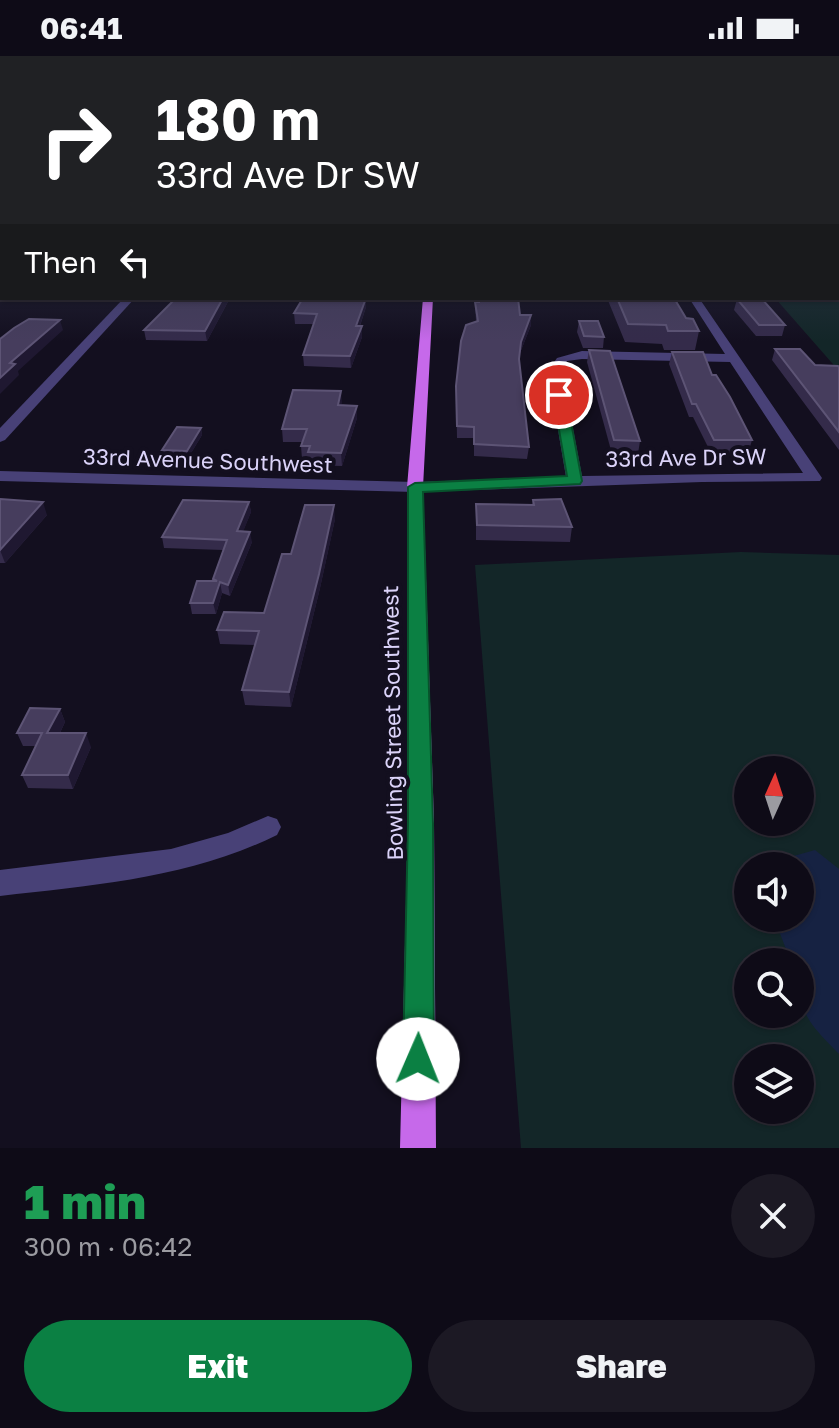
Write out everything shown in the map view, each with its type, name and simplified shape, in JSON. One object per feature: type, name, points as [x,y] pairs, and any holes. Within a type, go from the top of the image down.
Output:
[{"type":"main road","name":"Bowling Street Southwest","points":[[418,1148],[421,823],[415,487],[428,300]]},
{"type":"street","points":[[0,437],[128,300]]},
{"type":"street","points":[[695,300],[735,358]]},
{"type":"street","points":[[575,481],[555,371],[563,358],[582,355],[735,358]]},
{"type":"street","name":"33rd Ave Dr SW","points":[[415,487],[814,478],[735,358]]},
{"type":"street","name":"33rd Avenue Southwest","points":[[0,476],[415,487]]},
{"type":"street","points":[[0,883],[162,864],[238,844],[268,827]]},
{"type":"green space","points":[[777,300],[839,300],[839,371]]},
{"type":"green space","points":[[741,552],[839,555],[839,1148],[521,1148],[475,565]]},
{"type":"water","points":[[815,850],[839,869],[839,1054],[814,1026],[814,948],[786,948],[779,932],[814,932],[814,852],[808,852]]},
{"type":"building","points":[[174,300],[222,300],[205,331],[144,330]]},
{"type":"building","points":[[302,300],[365,300],[356,326],[362,326],[350,356],[303,355],[317,314],[294,313]]},
{"type":"building","points":[[518,300],[520,315],[531,315],[521,342],[519,359],[529,447],[474,444],[474,427],[457,426],[456,386],[461,341],[466,325],[478,321],[475,302]]},
{"type":"building","points":[[618,300],[675,300],[686,318],[693,319],[699,331],[668,331],[666,325],[628,324]]},
{"type":"building","points":[[738,300],[763,300],[785,325],[759,325]]},
{"type":"building","points":[[29,319],[60,320],[10,363],[15,364],[0,378],[0,339]]},
{"type":"building","points":[[579,321],[598,321],[604,337],[584,336]]},
{"type":"building","points":[[775,349],[800,349],[815,365],[839,367],[839,432]]},
{"type":"building","points":[[589,350],[610,351],[640,441],[614,440]]},
{"type":"building","points":[[672,352],[703,352],[712,375],[716,375],[730,397],[752,440],[714,440],[696,404],[692,404]]},
{"type":"building","points":[[293,390],[341,391],[338,405],[357,406],[341,453],[308,452],[310,446],[301,446],[307,429],[282,429]]},
{"type":"building","points":[[177,427],[201,428],[187,451],[162,450]]},
{"type":"building","points":[[0,499],[43,502],[0,550]]},
{"type":"building","points":[[561,499],[572,527],[477,525],[476,504],[534,505],[533,500]]},
{"type":"building","points":[[183,500],[249,502],[237,531],[250,532],[228,585],[220,582],[213,603],[190,603],[197,581],[217,581],[213,579],[227,540],[162,537]]},
{"type":"building","points":[[305,505],[334,505],[289,692],[242,690],[259,631],[217,630],[224,612],[264,613],[282,554],[291,554]]},
{"type":"building","points":[[30,708],[60,709],[47,733],[86,733],[68,775],[22,775],[42,733],[17,733]]},
{"type":"route","points":[[418,1059],[421,823],[415,487],[575,481],[559,395]]}]
